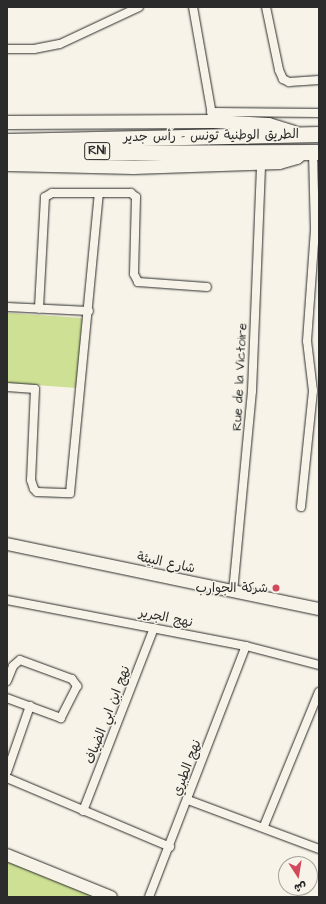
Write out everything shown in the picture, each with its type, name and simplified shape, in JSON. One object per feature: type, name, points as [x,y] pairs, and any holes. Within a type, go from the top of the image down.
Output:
[{"type":"highway","name":"الطريق الوطنية تونس - رأس جدير","points":[[7,152],[186,143],[319,134]]},
{"type":"highway","name":"الطريق الوطنية تونس - رأس جدير","points":[[7,141],[186,143],[311,152]]},
{"type":"main road","points":[[7,122],[212,116],[268,124],[302,134]]},
{"type":"main road","points":[[7,164],[132,167],[279,162],[311,152]]},
{"type":"main road","name":"شارع البيئة","points":[[7,544],[319,609]]},
{"type":"main road","points":[[7,855],[111,897]]},
{"type":"street","points":[[7,49],[34,49],[60,44],[139,7]]},
{"type":"street","points":[[193,7],[212,116],[319,113]]},
{"type":"street","points":[[266,7],[279,70],[283,79],[289,82],[319,80]]},
{"type":"street","points":[[301,507],[313,391],[307,341],[315,230],[311,152]]},
{"type":"street","name":"Rue de la Victoire","points":[[233,592],[253,383],[261,162]]},
{"type":"street","points":[[39,309],[45,198],[52,193],[131,193],[136,197],[134,274],[138,282],[207,287]]},
{"type":"street","points":[[7,387],[35,390],[31,480],[34,489],[37,492],[70,493],[72,490],[99,193]]},
{"type":"street","points":[[7,307],[89,312]]},
{"type":"street","name":"نهج الجرير","points":[[7,600],[246,646],[319,665]]},
{"type":"street","name":"نهج ابن ابي الضياف","points":[[83,811],[154,628]]},
{"type":"street","name":"نهج الطبري","points":[[149,897],[170,847],[246,646]]},
{"type":"street","points":[[7,681],[13,666],[20,660],[76,683],[61,718],[7,698]]},
{"type":"street","points":[[264,826],[319,692]]},
{"type":"street","points":[[7,772],[30,706]]},
{"type":"street","points":[[7,778],[170,847]]},
{"type":"street","points":[[188,800],[264,826],[319,848]]},
{"type":"green space","points":[[8,313],[82,318],[77,388],[7,383]]},
{"type":"green space","points":[[7,858],[101,897],[7,897]]},
{"type":"place","name":"شركة الجوارب","points":[[276,588]]}]
